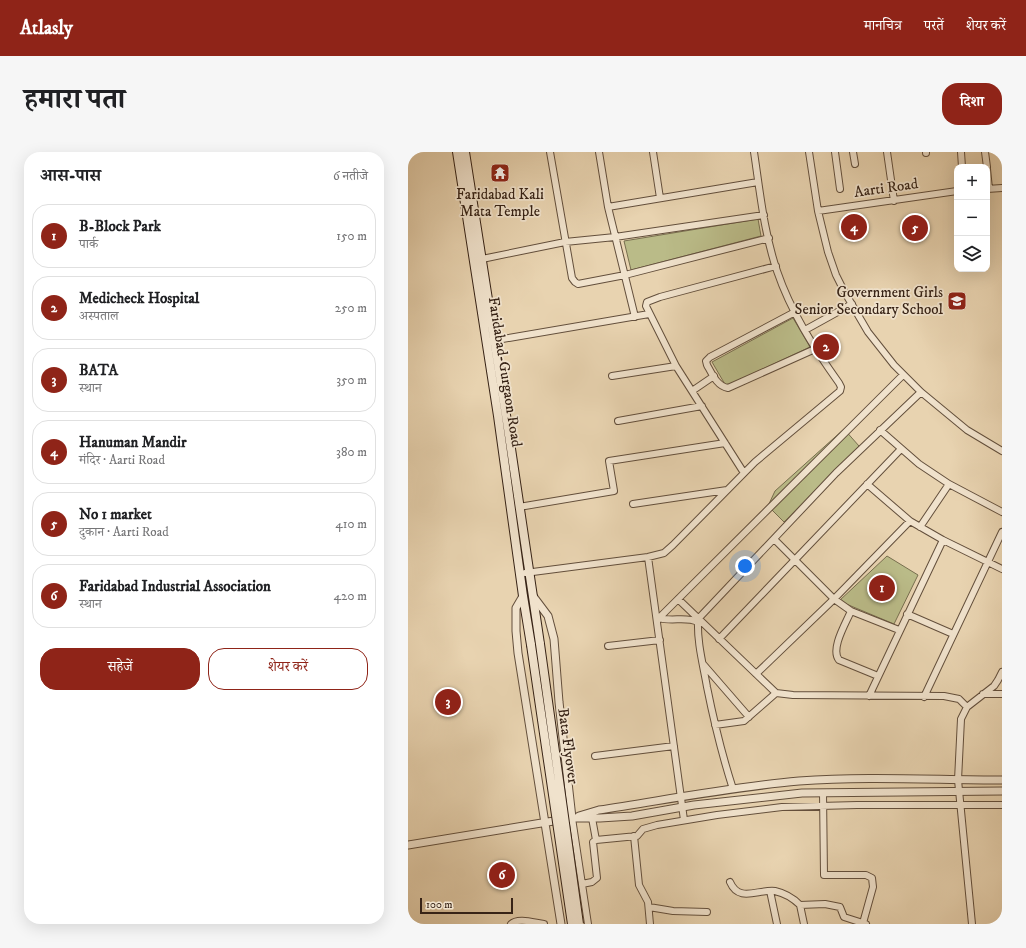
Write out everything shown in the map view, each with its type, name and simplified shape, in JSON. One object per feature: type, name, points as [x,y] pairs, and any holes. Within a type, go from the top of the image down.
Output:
[{"type":"main road","name":"Faridabad-Gurgaon Road","points":[[457,152],[491,341],[529,573]]},
{"type":"main road","name":"Faridabad-Gurgaon Road","points":[[465,152],[482,259],[523,596]]},
{"type":"main road","name":"Bata Flyover","points":[[529,573],[579,924]]},
{"type":"main road","name":"Bata Flyover","points":[[523,596],[572,924]]},
{"type":"street","points":[[550,152],[565,242],[572,278],[575,282],[582,284],[625,276],[769,238]]},
{"type":"street","points":[[599,152],[608,207],[635,317]]},
{"type":"street","points":[[653,152],[660,198]]},
{"type":"street","points":[[520,574],[648,557],[664,553],[755,462],[840,391],[841,387],[839,383],[815,348],[790,303],[776,266],[764,215],[754,152]]},
{"type":"street","points":[[809,152],[818,211],[828,252],[836,275],[868,332],[903,375],[921,392],[967,430],[1002,450]]},
{"type":"street","points":[[834,152],[840,189]]},
{"type":"street","points":[[853,152],[855,164]]},
{"type":"street","points":[[887,152],[894,200]]},
{"type":"street","points":[[961,152],[962,164]]},
{"type":"street","points":[[985,152],[986,164]]},
{"type":"street","points":[[608,207],[758,182]]},
{"type":"street","points":[[990,189],[1002,188]]},
{"type":"street","name":"Aarti Road","points":[[818,211],[954,191]]},
{"type":"street","points":[[482,259],[565,242],[615,237],[764,215]]},
{"type":"street","points":[[744,473],[676,366],[646,306],[647,302],[660,297],[776,266]]},
{"type":"street","points":[[805,330],[852,304]]},
{"type":"street","points":[[795,312],[710,357],[706,362],[707,365],[722,386],[728,388],[815,348]]},
{"type":"street","points":[[491,341],[649,314]]},
{"type":"street","points":[[612,376],[676,366]]},
{"type":"street","points":[[658,619],[903,375]]},
{"type":"street","points":[[692,391],[714,376]]},
{"type":"street","points":[[733,789],[723,758],[702,663],[698,634],[698,621],[836,473],[921,392]]},
{"type":"street","points":[[618,421],[702,406]]},
{"type":"street","points":[[880,430],[919,464],[949,484],[1002,512]]},
{"type":"street","points":[[519,507],[614,491],[609,461],[725,443]]},
{"type":"street","points":[[719,639],[902,449]]},
{"type":"street","points":[[867,484],[910,521],[943,540],[1002,569]]},
{"type":"street","points":[[920,527],[949,484]]},
{"type":"street","points":[[633,504],[727,490]]},
{"type":"street","points":[[756,674],[910,521]]},
{"type":"street","points":[[924,697],[1002,532]]},
{"type":"street","points":[[774,539],[834,598],[851,610],[900,630]]},
{"type":"street","points":[[869,696],[943,540]]},
{"type":"street","points":[[648,557],[658,619],[684,820]]},
{"type":"street","points":[[532,595],[548,616],[554,639],[558,702],[572,818],[588,924]]},
{"type":"street","points":[[523,596],[516,608],[516,632],[561,924]]},
{"type":"street","points":[[678,599],[698,621],[776,693],[793,695],[954,697],[959,699],[967,707]]},
{"type":"street","points":[[851,610],[837,643],[835,652],[836,656],[839,660],[878,676]]},
{"type":"street","points":[[907,614],[953,634]]},
{"type":"street","points":[[658,619],[666,620],[688,618],[698,621]]},
{"type":"street","points":[[608,646],[660,640]]},
{"type":"street","points":[[702,663],[749,717]]},
{"type":"street","points":[[972,924],[958,780],[961,719],[967,707],[998,680],[1002,672]]},
{"type":"street","points":[[715,725],[744,721],[776,693]]},
{"type":"street","points":[[983,694],[1002,694]]},
{"type":"street","points":[[595,756],[674,746]]},
{"type":"street","points":[[408,845],[545,823],[572,818],[599,810],[733,789],[800,781],[845,779],[1002,780]]},
{"type":"street","points":[[572,818],[632,816],[682,807],[775,795],[1002,791]]},
{"type":"street","points":[[730,882],[735,890],[740,893],[745,894],[770,891],[784,894],[800,905],[825,904],[840,907],[844,917],[864,923],[873,887],[873,881],[870,876],[824,875],[823,793]]},
{"type":"street","points":[[596,840],[634,836],[639,834],[643,829],[656,825],[717,814],[782,807],[1002,805]]},
{"type":"street","points":[[582,884],[592,882],[596,878],[593,842],[596,840],[592,818]]},
{"type":"street","points":[[634,836],[639,885],[648,902],[650,924]]},
{"type":"street","points":[[770,891],[777,924]]},
{"type":"street","points":[[800,905],[804,924]]},
{"type":"street","points":[[649,907],[673,911],[707,912]]},
{"type":"street","points":[[511,924],[519,921],[544,924]]},
{"type":"green space","points":[[758,219],[761,236],[631,270],[624,241]]},
{"type":"green space","points":[[793,318],[810,347],[726,386],[712,362]]},
{"type":"green space","points":[[844,429],[859,446],[784,522],[768,506],[775,491]]},
{"type":"green space","points":[[887,556],[918,575],[894,624],[839,601]]},
{"type":"place","name":"Faridabad Kali Mata Temple","points":[[500,173]]},
{"type":"place","name":"Hanuman Mandir","points":[[854,227]]},
{"type":"place","name":"No 1 market","points":[[915,228]]},
{"type":"place","name":"Government Girls Senior Secondary School","points":[[957,301]]},
{"type":"place","name":"Medicheck Hospital","points":[[826,347]]},
{"type":"place","name":"B-Block Park","points":[[882,588]]},
{"type":"place","name":"BATA","points":[[448,702]]},
{"type":"place","name":"Faridabad Industrial Association","points":[[502,875]]}]
